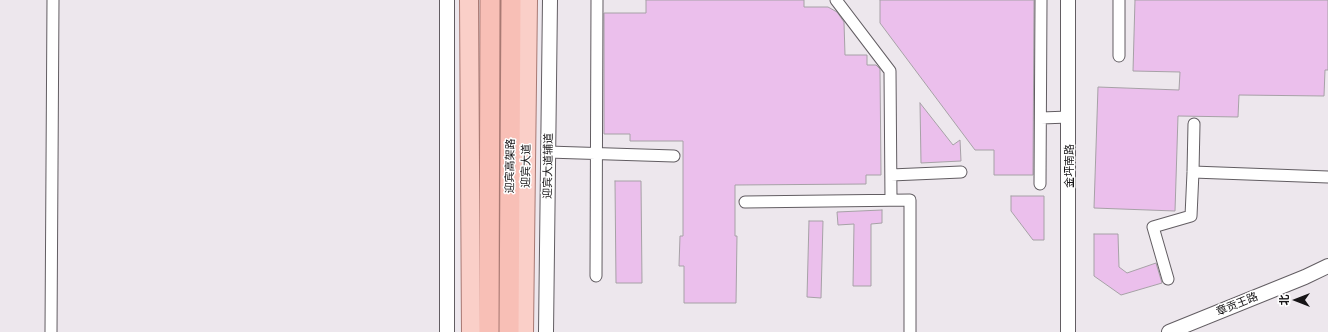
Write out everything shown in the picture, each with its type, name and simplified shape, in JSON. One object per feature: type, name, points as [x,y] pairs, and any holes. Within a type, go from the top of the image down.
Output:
[{"type":"highway","name":"迎宾高架路","points":[[489,0],[489,332]]},
{"type":"highway","name":"迎宾高架路","points":[[509,332],[512,6]]},
{"type":"main road","points":[[469,0],[471,332]]},
{"type":"main road","name":"迎宾大道","points":[[524,332],[528,0]]},
{"type":"street","points":[[51,332],[53,0]]},
{"type":"street","points":[[447,0],[447,332]]},
{"type":"street","name":"迎宾大道辅道","points":[[546,332],[550,0]]},
{"type":"street","points":[[596,276],[597,0]]},
{"type":"street","points":[[836,0],[890,71],[891,200]]},
{"type":"street","points":[[1040,184],[1041,0]]},
{"type":"street","name":"金坪南路","points":[[1068,0],[1068,332]]},
{"type":"street","points":[[1119,0],[1119,56]]},
{"type":"street","points":[[1041,118],[1069,117]]},
{"type":"street","points":[[1168,279],[1153,227],[1191,216],[1194,172],[1194,124]]},
{"type":"street","points":[[548,152],[674,156]]},
{"type":"street","points":[[891,174],[961,172]]},
{"type":"street","points":[[1194,172],[1328,177]]},
{"type":"street","points":[[745,202],[910,200],[910,332]]},
{"type":"street","name":"章贡王路","points":[[1169,332],[1305,277],[1328,266]]},
{"type":"building","points":[[646,0],[804,0],[804,7],[828,7],[837,12],[844,22],[845,55],[867,55],[867,65],[876,65],[880,69],[881,175],[866,175],[866,184],[735,185],[735,236],[737,236],[736,303],[684,303],[684,266],[679,266],[680,236],[683,236],[683,141],[630,141],[630,134],[604,134],[604,13],[646,13]]},
{"type":"building","points":[[880,0],[1034,0],[1033,175],[994,175],[994,150],[975,150],[880,23]]},
{"type":"building","points":[[1135,0],[1328,0],[1328,70],[1325,70],[1324,96],[1239,95],[1238,117],[1178,116],[1175,211],[1094,208],[1098,87],[1179,90],[1180,72],[1133,71]]},
{"type":"building","points":[[920,103],[953,145],[960,140],[961,161],[921,163]]},
{"type":"building","points":[[615,181],[641,181],[642,283],[616,283]]},
{"type":"building","points":[[1011,196],[1044,196],[1044,240],[1033,240],[1011,211]]},
{"type":"building","points":[[882,210],[882,223],[871,224],[871,286],[853,286],[854,224],[838,225],[837,212]]},
{"type":"building","points":[[809,221],[823,221],[821,298],[807,297]]},
{"type":"building","points":[[1094,234],[1118,234],[1119,267],[1127,273],[1156,263],[1162,283],[1121,295],[1094,276]]}]
